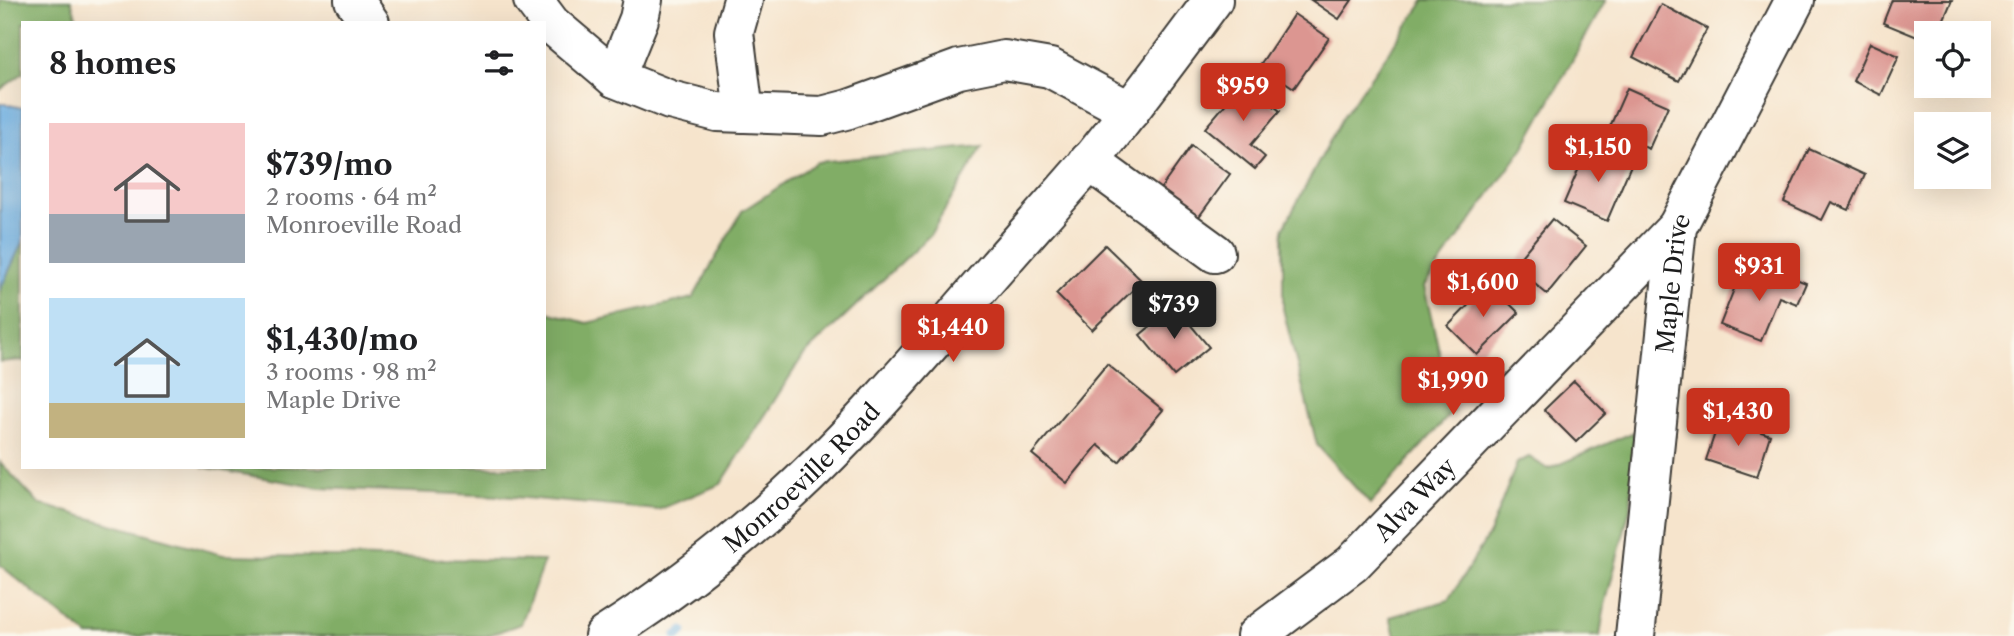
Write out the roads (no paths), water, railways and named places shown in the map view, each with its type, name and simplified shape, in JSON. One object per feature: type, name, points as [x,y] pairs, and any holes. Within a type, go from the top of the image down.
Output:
[{"type":"street","points":[[354,0],[369,21]]},
{"type":"street","points":[[615,78],[639,19],[643,0]]},
{"type":"street","points":[[743,0],[734,32],[744,113]]},
{"type":"street","name":"Monroeville Road","points":[[604,636],[701,569],[787,496],[892,388],[1089,161],[1213,0]]},
{"type":"street","name":"Maple Drive","points":[[1635,636],[1677,228],[1795,0]]},
{"type":"street","points":[[531,10],[615,78],[670,100],[717,112],[822,116],[849,109],[959,69],[1004,60],[1050,68],[1130,111]]},
{"type":"street","points":[[1089,161],[1215,253]]},
{"type":"street","name":"Alva Way","points":[[1256,636],[1352,564],[1677,228]]},
{"type":"water","points":[[0,103],[21,108],[21,245],[0,290]]},
{"type":"waterway","points":[[676,636],[683,631]]}]
